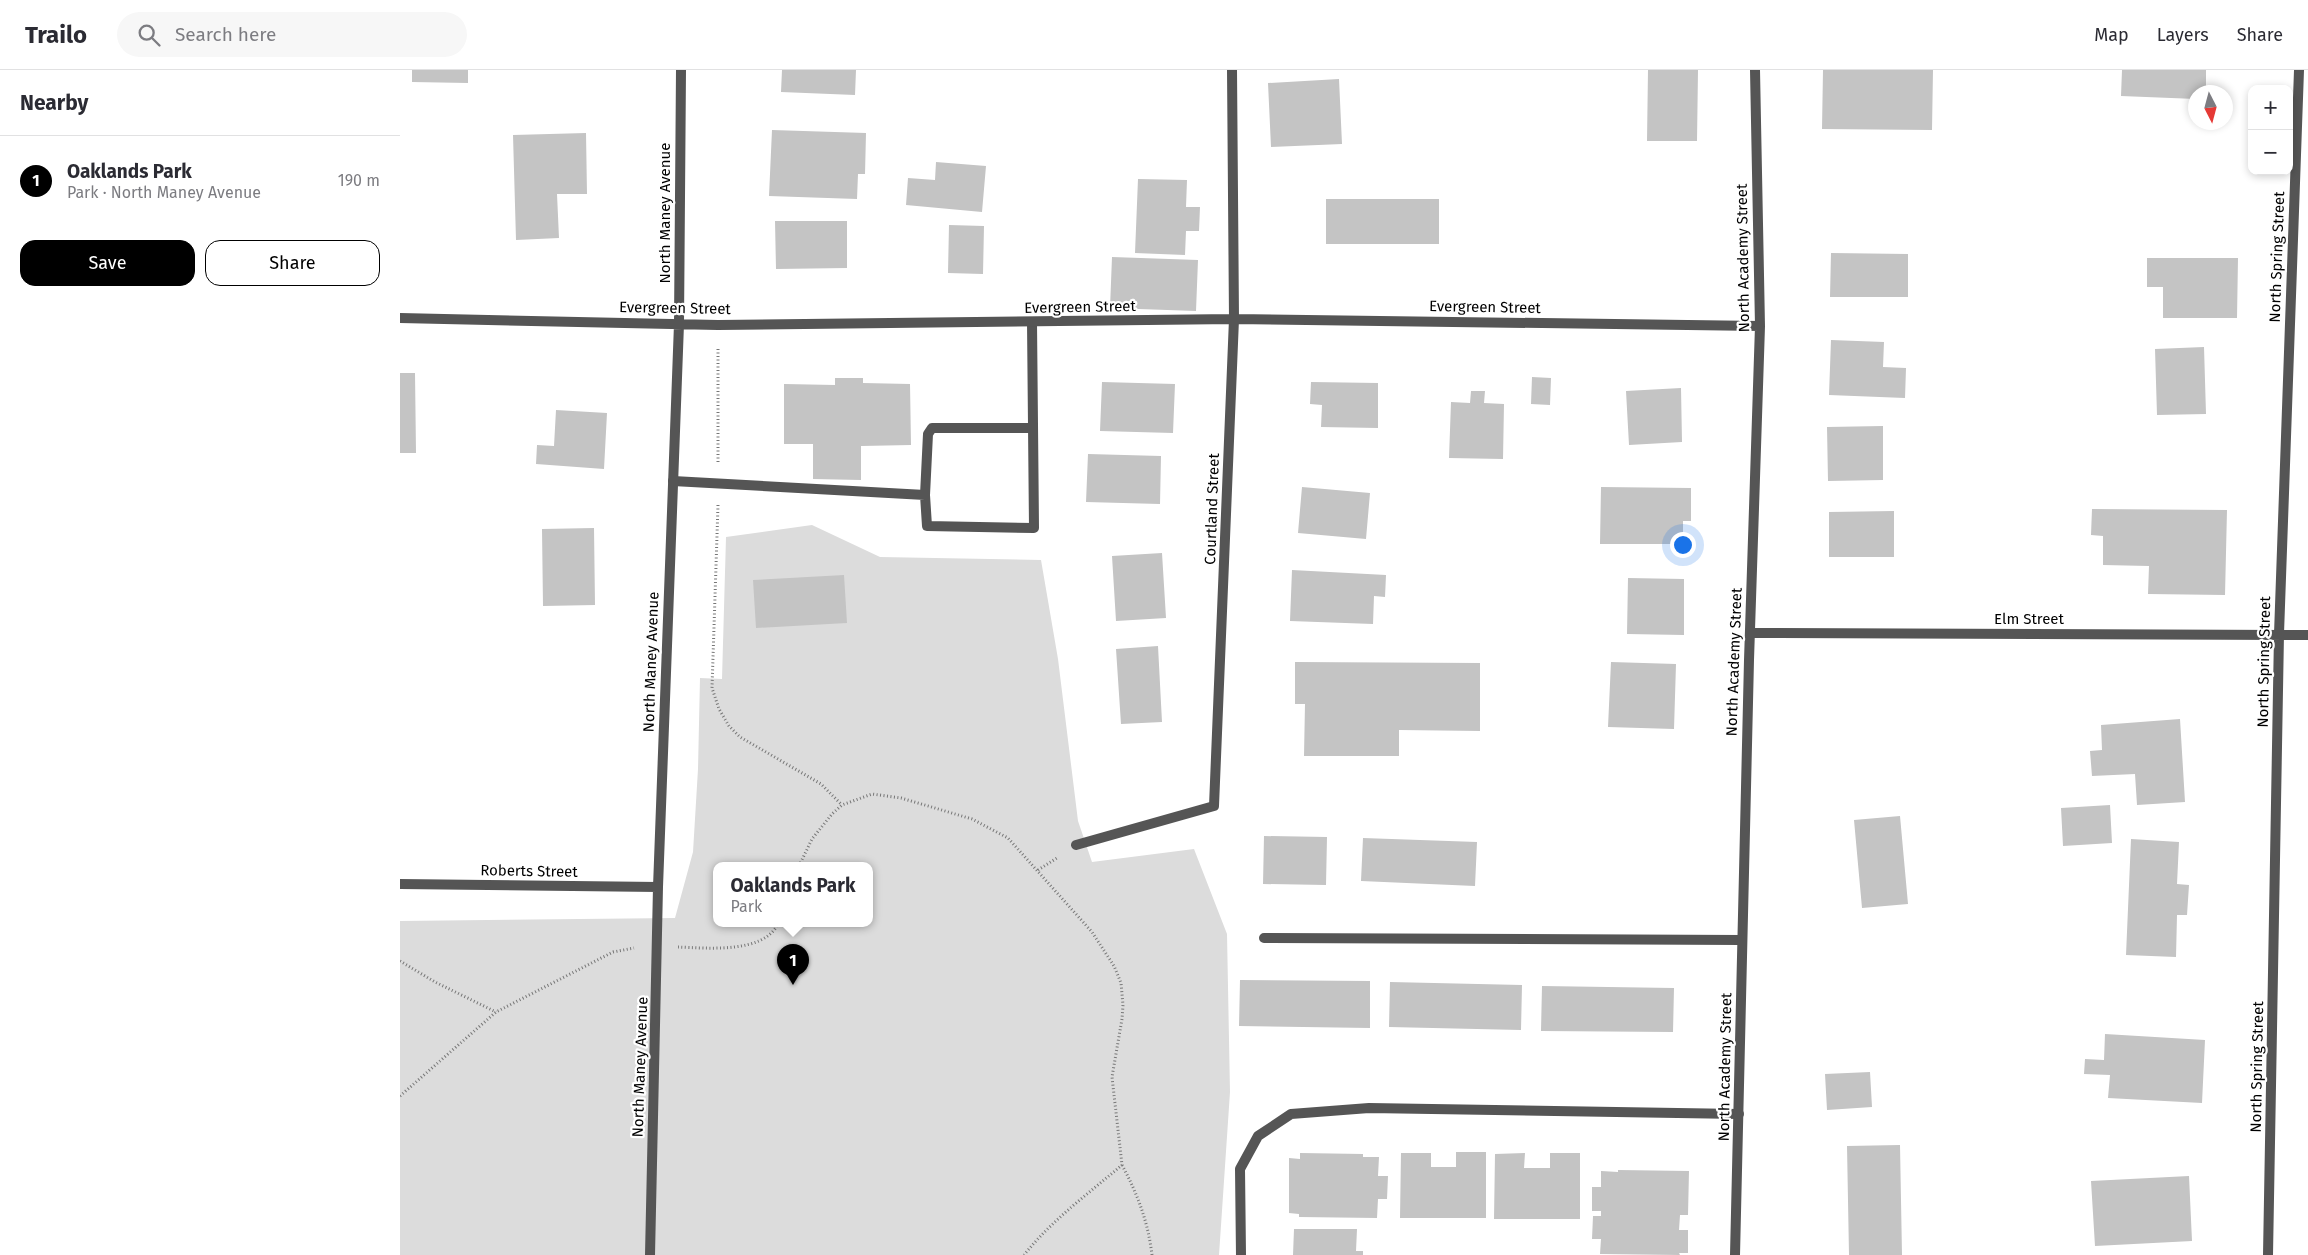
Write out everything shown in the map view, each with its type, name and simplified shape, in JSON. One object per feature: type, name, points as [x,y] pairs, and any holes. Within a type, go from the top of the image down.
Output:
[{"type":"street","name":"North Maney Avenue","points":[[650,1255],[658,887],[679,324],[681,70]]},
{"type":"street","name":"Courtland Street","points":[[1076,845],[1214,806],[1234,319],[1232,70]]},
{"type":"street","name":"North Academy Street","points":[[1735,1255],[1750,633],[1760,326],[1755,70]]},
{"type":"street","name":"North Spring Street","points":[[2268,1255],[2279,634],[2299,70]]},
{"type":"street","name":"Evergreen Street","points":[[400,318],[679,324],[1234,319],[1760,326]]},
{"type":"street","points":[[1032,322],[1034,528],[927,526],[925,495],[928,434],[932,428],[1033,428]]},
{"type":"street","points":[[673,481],[925,495]]},
{"type":"street","name":"Elm Street","points":[[1750,633],[2308,635]]},
{"type":"street","name":"Roberts Street","points":[[400,884],[658,887]]},
{"type":"street","points":[[1264,938],[1742,940]]},
{"type":"street","points":[[1241,1255],[1240,1169],[1258,1136],[1291,1114],[1369,1108],[1738,1114]]},
{"type":"path","points":[[712,688],[719,709],[728,726],[740,737],[821,784],[842,805]]},
{"type":"path","points":[[801,862],[812,839],[842,805],[872,794],[902,798],[972,818],[1008,838],[1092,932],[1114,966],[1121,983],[1122,1019],[1112,1077],[1122,1165],[1138,1196],[1149,1231],[1152,1255]]},
{"type":"path","points":[[400,1096],[496,1012],[613,952],[658,946],[723,948],[761,942],[774,933],[777,927]]},
{"type":"path","points":[[400,961],[435,982],[496,1012]]},
{"type":"path","points":[[1024,1255],[1034,1242],[1076,1203],[1122,1165]]},
{"type":"shaded area","points":[[812,525],[880,557],[1041,560],[1058,659],[1078,821],[1092,862],[1194,849],[1227,934],[1230,1092],[1219,1255],[400,1255],[400,921],[675,918],[693,852],[698,769],[700,678],[722,679],[726,537]]},
{"type":"building","points":[[412,70],[468,70],[468,83],[412,82]]},
{"type":"building","points":[[782,70],[856,70],[855,95],[781,92]]},
{"type":"building","points":[[1648,70],[1698,70],[1697,141],[1647,141]]},
{"type":"building","points":[[1823,70],[1933,70],[1932,130],[1822,129]]},
{"type":"building","points":[[2122,70],[2206,70],[2206,85],[2188,85],[2188,99],[2121,96]]},
{"type":"building","points":[[1339,79],[1342,144],[1271,147],[1268,83]]},
{"type":"building","points":[[772,130],[866,133],[865,174],[858,174],[857,199],[769,196]]},
{"type":"building","points":[[586,133],[587,194],[557,194],[559,238],[516,240],[513,135]]},
{"type":"building","points":[[936,162],[986,166],[982,212],[906,205],[908,178],[935,180]]},
{"type":"building","points":[[1138,179],[1187,180],[1186,207],[1200,207],[1199,231],[1186,231],[1185,255],[1135,253]]},
{"type":"building","points":[[1326,199],[1439,199],[1439,244],[1326,244]]},
{"type":"building","points":[[775,221],[847,221],[847,268],[776,269]]},
{"type":"building","points":[[949,225],[984,226],[983,274],[948,273]]},
{"type":"building","points":[[1831,253],[1908,254],[1908,297],[1830,297]]},
{"type":"building","points":[[1112,257],[1198,260],[1196,311],[1110,308]]},
{"type":"building","points":[[2147,258],[2238,258],[2237,318],[2163,318],[2163,287],[2147,287]]},
{"type":"building","points":[[1831,340],[1884,342],[1883,367],[1906,368],[1905,398],[1829,395]]},
{"type":"building","points":[[2204,347],[2206,414],[2157,415],[2155,349]]},
{"type":"building","points":[[400,373],[415,373],[416,453],[400,453]]},
{"type":"building","points":[[1532,377],[1551,378],[1550,405],[1531,404]]},
{"type":"building","points":[[835,378],[863,378],[863,383],[910,384],[911,445],[861,446],[861,480],[813,479],[813,444],[784,444],[784,384],[835,385]]},
{"type":"building","points":[[1102,382],[1175,384],[1173,433],[1100,431]]},
{"type":"building","points":[[1311,382],[1378,383],[1378,428],[1321,427],[1322,405],[1310,404]]},
{"type":"building","points":[[1681,388],[1682,442],[1629,445],[1626,391]]},
{"type":"building","points":[[1471,391],[1485,391],[1484,403],[1504,404],[1503,459],[1449,458],[1451,402],[1470,403]]},
{"type":"building","points":[[556,410],[607,413],[604,469],[536,464],[537,445],[554,446]]},
{"type":"building","points":[[1883,426],[1883,480],[1828,481],[1827,427]]},
{"type":"building","points":[[1088,454],[1161,456],[1160,504],[1086,502]]},
{"type":"building","points":[[1302,487],[1370,493],[1366,539],[1298,533]]},
{"type":"building","points":[[1601,487],[1691,488],[1691,521],[1683,521],[1683,544],[1600,544]]},
{"type":"building","points":[[2092,509],[2227,510],[2225,595],[2148,594],[2149,566],[2103,565],[2103,536],[2091,535]]},
{"type":"building","points":[[1894,511],[1894,557],[1829,557],[1829,512]]},
{"type":"building","points":[[594,528],[595,605],[543,606],[542,529]]},
{"type":"building","points":[[1162,553],[1166,618],[1116,621],[1112,556]]},
{"type":"building","points":[[1292,570],[1386,575],[1385,597],[1374,596],[1373,624],[1290,621]]},
{"type":"building","points":[[844,575],[847,623],[756,628],[753,580]]},
{"type":"building","points":[[1628,578],[1684,579],[1684,635],[1627,634]]},
{"type":"building","points":[[1158,646],[1162,722],[1121,724],[1116,649]]},
{"type":"building","points":[[1295,662],[1480,663],[1480,731],[1399,730],[1399,756],[1304,756],[1305,704],[1295,704]]},
{"type":"building","points":[[1611,662],[1676,664],[1674,729],[1608,727]]},
{"type":"building","points":[[2180,719],[2185,802],[2137,805],[2135,774],[2092,776],[2090,751],[2102,750],[2101,725]]},
{"type":"building","points":[[2110,805],[2112,843],[2063,846],[2061,808]]},
{"type":"building","points":[[1900,816],[1908,904],[1862,908],[1854,820]]},
{"type":"building","points":[[1264,836],[1327,837],[1326,885],[1263,884]]},
{"type":"building","points":[[1363,838],[1477,842],[1475,886],[1361,881]]},
{"type":"building","points":[[2131,839],[2179,842],[2177,884],[2189,885],[2187,915],[2177,915],[2176,957],[2126,955]]},
{"type":"building","points":[[1240,980],[1370,981],[1370,1028],[1239,1026]]},
{"type":"building","points":[[1390,982],[1522,985],[1521,1030],[1389,1027]]},
{"type":"building","points":[[1542,986],[1674,988],[1673,1032],[1541,1031]]},
{"type":"building","points":[[2105,1034],[2205,1040],[2202,1103],[2108,1098],[2110,1075],[2084,1074],[2085,1059],[2104,1060]]},
{"type":"building","points":[[1870,1072],[1872,1107],[1827,1110],[1825,1074]]},
{"type":"building","points":[[1900,1145],[1902,1255],[1849,1255],[1847,1146]]},
{"type":"building","points":[[1456,1152],[1486,1152],[1486,1218],[1400,1218],[1401,1153],[1431,1153],[1431,1167],[1456,1167]]},
{"type":"building","points":[[1300,1153],[1363,1154],[1363,1157],[1379,1157],[1378,1176],[1388,1176],[1387,1199],[1378,1199],[1377,1218],[1299,1217],[1299,1214],[1289,1213],[1289,1158],[1300,1159]]},
{"type":"building","points":[[1525,1153],[1524,1168],[1550,1168],[1550,1153],[1580,1153],[1580,1219],[1494,1219],[1495,1154]]},
{"type":"building","points":[[1618,1170],[1689,1171],[1688,1215],[1680,1215],[1679,1230],[1688,1230],[1688,1253],[1679,1253],[1680,1255],[1600,1254],[1601,1239],[1592,1239],[1593,1216],[1601,1216],[1601,1211],[1592,1211],[1592,1187],[1601,1187],[1601,1171],[1618,1172]]},
{"type":"building","points":[[2189,1176],[2192,1241],[2095,1246],[2091,1181]]},
{"type":"building","points":[[1294,1229],[1357,1229],[1356,1251],[1363,1251],[1363,1255],[1293,1255]]},
{"type":"place","name":"Oaklands Park","points":[[793,985]]}]
